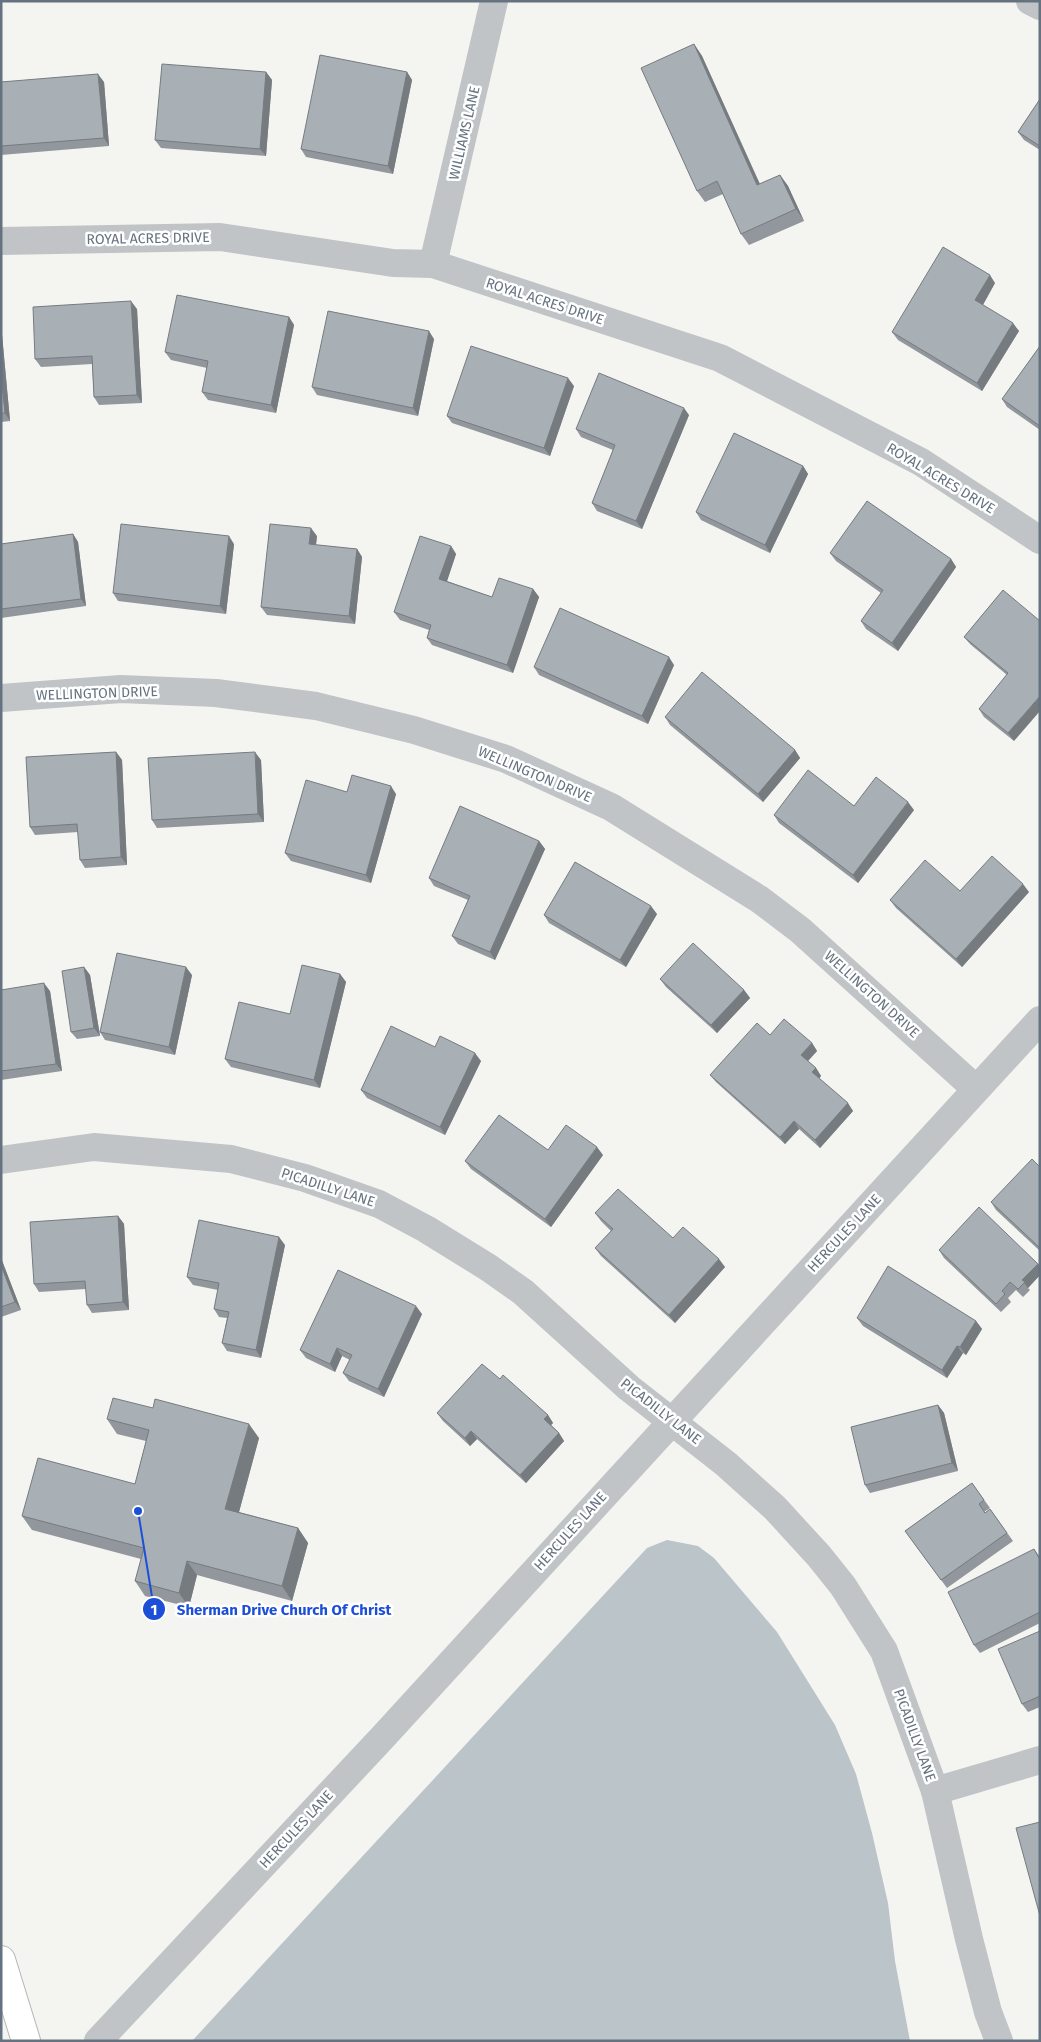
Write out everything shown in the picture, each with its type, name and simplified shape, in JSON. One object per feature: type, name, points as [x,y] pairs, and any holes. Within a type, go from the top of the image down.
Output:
[{"type":"main road","points":[[1,1960],[26,2041]]},
{"type":"street","name":"WILLIAMS LANE","points":[[433,264],[494,1]]},
{"type":"street","points":[[1030,1],[1040,6]]},
{"type":"street","name":"ROYAL ACRES DRIVE","points":[[1,241],[220,237],[393,263],[433,264],[720,358],[921,462],[1040,540]]},
{"type":"street","name":"WELLINGTON DRIVE","points":[[1,698],[121,689],[216,693],[316,706],[414,730],[506,759],[611,807],[759,899],[800,930],[976,1089]]},
{"type":"street","name":"HERCULES LANE","points":[[98,2041],[382,1738],[671,1420],[1040,1020]]},
{"type":"street","name":"PICADILLY LANE","points":[[1,1160],[94,1147],[231,1159],[304,1178],[379,1204],[426,1228],[490,1268],[523,1292],[629,1388],[726,1464],[775,1508],[843,1586],[884,1651],[935,1791],[968,1939],[988,2012],[999,2041]]},
{"type":"street","points":[[935,1791],[1040,1760]]},
{"type":"shaded area","points":[[667,1540],[698,1546],[714,1558],[777,1632],[835,1725],[856,1774],[872,1833],[888,1903],[895,1961],[910,2041],[192,2041],[647,1548]]},
{"type":"building","points":[[694,44],[757,185],[780,175],[796,209],[741,234],[717,181],[697,191],[641,68]]},
{"type":"building","points":[[320,55],[407,72],[388,166],[301,149]]},
{"type":"building","points":[[162,64],[266,72],[260,149],[155,140]]},
{"type":"building","points":[[98,74],[104,138],[1,146],[1,82]]},
{"type":"building","points":[[1040,99],[1040,146],[1018,132]]},
{"type":"building","points":[[943,247],[990,275],[975,300],[1013,323],[977,383],[892,332]]},
{"type":"building","points":[[177,295],[289,317],[271,405],[202,392],[208,361],[165,352]]},
{"type":"building","points":[[131,301],[137,395],[94,397],[92,356],[35,359],[33,307]]},
{"type":"building","points":[[328,311],[429,331],[413,408],[312,387]]},
{"type":"building","points":[[471,346],[568,378],[544,448],[447,416]]},
{"type":"building","points":[[1040,346],[1040,426],[1002,399]]},
{"type":"building","points":[[599,373],[684,408],[636,521],[592,503],[615,445],[576,429]]},
{"type":"building","points":[[1,374],[5,413],[1,413]]},
{"type":"building","points":[[734,433],[803,466],[765,545],[696,512]]},
{"type":"building","points":[[867,501],[951,559],[892,643],[861,621],[883,590],[830,553]]},
{"type":"building","points":[[121,524],[229,536],[220,606],[113,593]]},
{"type":"building","points":[[270,524],[311,528],[309,544],[357,549],[349,616],[261,607]]},
{"type":"building","points":[[73,534],[81,599],[1,609],[1,544]]},
{"type":"building","points":[[420,536],[451,546],[439,579],[492,597],[499,578],[533,589],[507,665],[427,638],[431,625],[394,612]]},
{"type":"building","points":[[1003,590],[1040,621],[1040,696],[1008,733],[979,709],[1008,673],[964,637]]},
{"type":"building","points":[[560,608],[669,657],[642,716],[534,667]]},
{"type":"building","points":[[702,672],[795,750],[758,794],[665,717]]},
{"type":"building","points":[[116,752],[121,857],[80,860],[77,824],[30,827],[26,757]]},
{"type":"building","points":[[255,752],[258,814],[152,820],[148,758]]},
{"type":"building","points":[[808,770],[854,806],[876,777],[908,802],[853,875],[774,815]]},
{"type":"building","points":[[352,775],[391,786],[366,875],[285,853],[306,780],[347,792]]},
{"type":"building","points":[[460,806],[539,841],[490,952],[452,936],[470,896],[429,878]]},
{"type":"building","points":[[992,856],[1023,884],[956,959],[890,900],[925,860],[960,891]]},
{"type":"building","points":[[575,862],[651,906],[620,960],[544,915]]},
{"type":"building","points":[[693,943],[744,990],[711,1025],[660,979]]},
{"type":"building","points":[[117,953],[186,967],[169,1047],[100,1032]]},
{"type":"building","points":[[302,965],[340,974],[314,1080],[225,1059],[239,1002],[290,1014]]},
{"type":"building","points":[[84,967],[94,1028],[71,1032],[62,971]]},
{"type":"building","points":[[44,983],[56,1064],[1,1071],[1,990]]},
{"type":"building","points":[[784,1019],[812,1043],[801,1055],[816,1068],[812,1072],[848,1103],[815,1140],[794,1121],[780,1137],[710,1075],[757,1023],[770,1035]]},
{"type":"building","points":[[391,1026],[435,1047],[440,1036],[475,1053],[440,1127],[361,1090]]},
{"type":"building","points":[[499,1115],[548,1150],[566,1125],[597,1147],[545,1219],[465,1161]]},
{"type":"building","points":[[1032,1159],[1040,1167],[1040,1248],[991,1202]]},
{"type":"building","points":[[618,1189],[673,1238],[683,1227],[719,1259],[669,1315],[595,1248],[613,1229],[595,1213]]},
{"type":"building","points":[[979,1207],[1038,1264],[1022,1280],[1025,1282],[1018,1289],[1010,1282],[1002,1291],[1005,1294],[996,1304],[939,1250]]},
{"type":"building","points":[[118,1216],[123,1302],[87,1305],[85,1281],[34,1284],[30,1222]]},
{"type":"building","points":[[199,1220],[279,1237],[256,1350],[222,1343],[229,1312],[214,1309],[219,1283],[187,1277]]},
{"type":"building","points":[[1,1265],[15,1302],[1,1307]]},
{"type":"building","points":[[888,1266],[976,1321],[960,1347],[957,1346],[942,1370],[857,1318]]},
{"type":"building","points":[[338,1270],[416,1306],[378,1389],[343,1373],[352,1355],[337,1348],[330,1364],[300,1350]]},
{"type":"building","points":[[482,1364],[500,1379],[503,1375],[548,1415],[544,1419],[559,1433],[520,1475],[471,1431],[465,1438],[437,1413]]},
{"type":"building","points":[[113,1398],[153,1408],[155,1399],[249,1424],[225,1509],[298,1528],[282,1586],[187,1561],[179,1593],[135,1581],[144,1548],[22,1516],[38,1458],[135,1484],[149,1430],[107,1419]]},
{"type":"building","points":[[938,1405],[952,1463],[865,1485],[851,1427]]},
{"type":"building","points":[[972,1483],[984,1500],[979,1504],[985,1513],[990,1509],[1007,1533],[941,1580],[905,1531]]},
{"type":"building","points":[[1034,1549],[1040,1560],[1040,1612],[974,1645],[948,1592]]},
{"type":"building","points":[[1040,1631],[1040,1696],[1022,1704],[998,1649]]},
{"type":"building","points":[[1040,1822],[1040,1916],[1016,1828]]},
{"type":"place","name":"Sherman Drive Church Of Christ","points":[[138,1511]]}]
